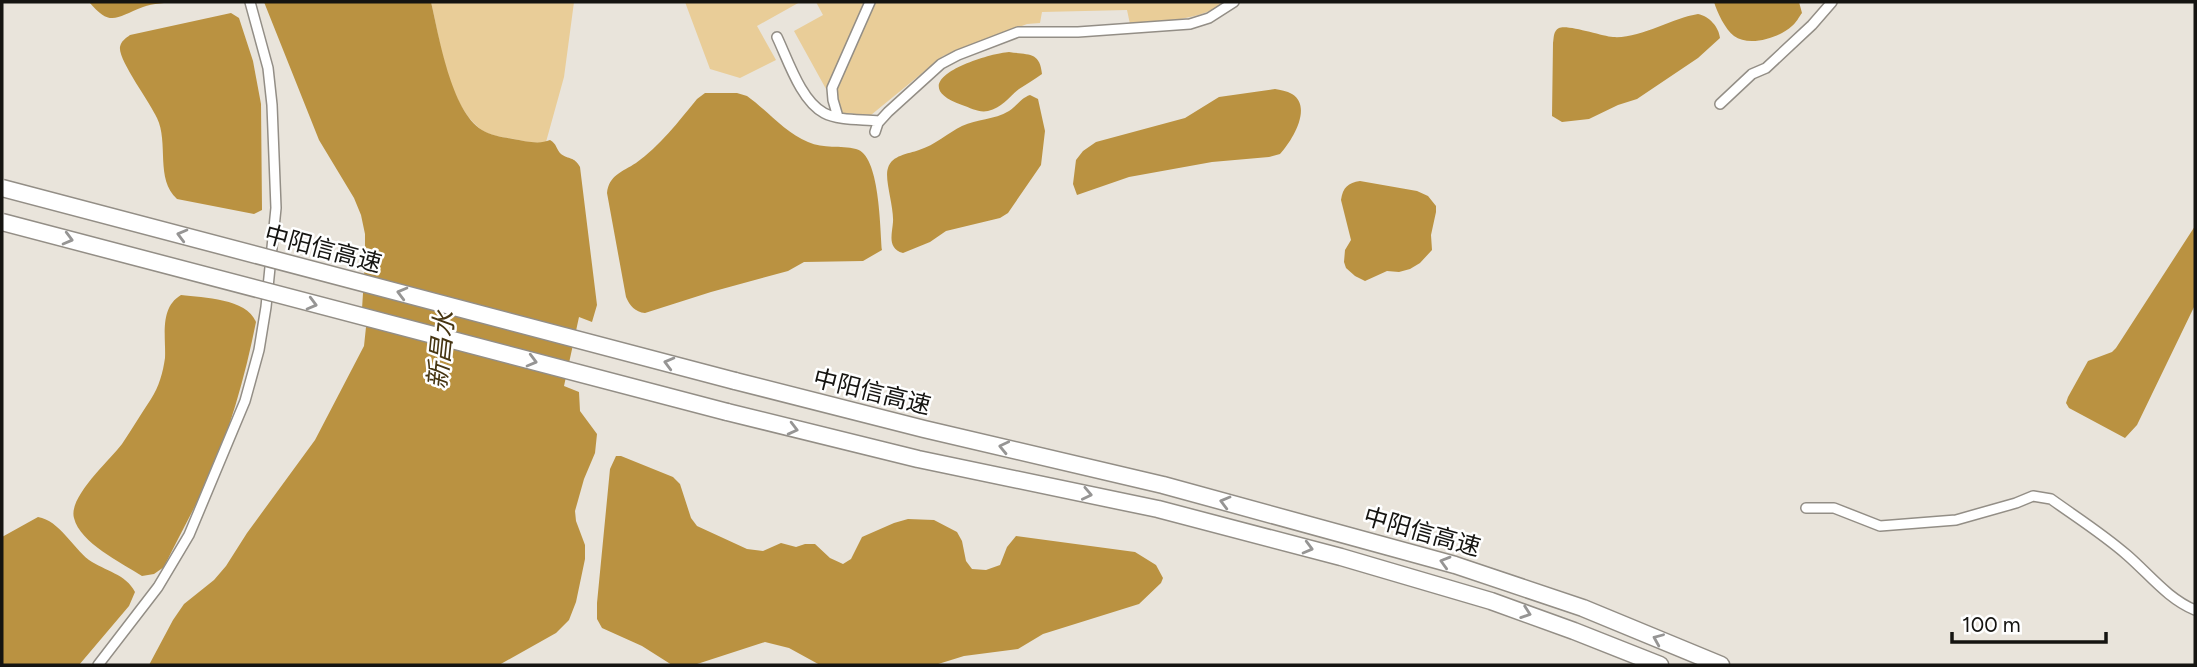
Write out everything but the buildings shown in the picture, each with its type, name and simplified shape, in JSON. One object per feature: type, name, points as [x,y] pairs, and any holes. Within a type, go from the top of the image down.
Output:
[{"type":"highway","name":"中阳信高速","points":[[2,188],[924,429],[1163,485],[1431,558],[1550,596],[1721,665]]},
{"type":"highway","name":"中阳信高速","points":[[2,222],[727,412],[918,459],[1158,509],[1293,544],[1491,601],[1660,665]]},
{"type":"street","points":[[98,665],[158,587],[188,535],[245,401],[259,351],[276,208],[268,68],[250,2]]},
{"type":"street","points":[[838,117],[832,88],[870,2]]},
{"type":"street","points":[[875,132],[879,121],[949,58],[1018,32],[1078,32],[1190,24],[1209,18],[1234,2]]},
{"type":"street","points":[[1720,104],[1752,74],[1766,68],[1812,25],[1832,2]]},
{"type":"street","points":[[777,37],[807,98],[826,114],[879,121]]},
{"type":"street","points":[[1806,508],[1834,508],[1880,526],[1956,520],[2033,495],[2042,496],[2051,499],[2097,532],[2126,554],[2167,593],[2195,610]]},
{"type":"shaded area","points":[[431,2],[574,2],[564,77],[546,142],[530,142],[491,134],[478,127],[467,115],[446,69]]},
{"type":"shaded area","points":[[685,2],[800,2],[757,26],[776,60],[740,78],[710,69]]},
{"type":"shaded area","points":[[816,2],[1228,2],[1192,17],[1130,24],[1127,10],[1042,12],[1040,23],[1027,24],[943,56],[871,115],[842,113],[794,31],[823,15]]},
{"type":"water","points":[[89,2],[177,2],[147,6],[120,17],[109,18]]},
{"type":"water","name":"新昌水","points":[[264,2],[431,2],[454,90],[471,120],[489,134],[532,142],[550,140],[561,154],[580,167],[597,305],[592,322],[579,317],[564,386],[579,392],[580,411],[597,434],[595,453],[575,511],[585,545],[585,559],[576,602],[569,620],[556,633],[499,665],[149,665],[184,604],[214,580],[226,566],[315,440],[364,346],[366,327],[362,309],[365,234],[361,215],[354,198],[319,140]]},
{"type":"water","points":[[1714,2],[1799,2],[1802,13],[1793,25],[1780,34],[1764,40],[1748,41],[1731,33]]},
{"type":"water","points":[[231,13],[239,18],[253,61],[261,104],[262,210],[254,214],[177,199],[170,191],[164,171],[162,138],[157,118],[124,61],[120,47],[130,35]]},
{"type":"water","points":[[1698,14],[1713,23],[1720,38],[1698,58],[1637,99],[1589,119],[1562,122],[1552,116],[1553,43],[1557,29],[1563,27],[1623,37]]},
{"type":"water","points":[[1009,52],[1036,58],[1042,74],[993,110],[975,110],[962,105],[945,96],[939,87],[942,79],[966,64]]},
{"type":"water","points":[[1275,89],[1292,94],[1301,107],[1295,133],[1280,154],[1212,162],[1129,177],[1077,195],[1073,184],[1076,160],[1096,142],[1185,118],[1219,97]]},
{"type":"water","points":[[705,93],[737,93],[747,96],[784,127],[808,142],[856,149],[864,154],[870,164],[877,194],[882,250],[863,261],[804,262],[788,271],[645,313],[633,308],[626,297],[608,187],[617,175],[653,149]]},
{"type":"water","points":[[1030,95],[1038,99],[1045,131],[1041,165],[1008,213],[1000,218],[946,231],[930,242],[903,253],[898,251],[892,241],[893,216],[887,173],[893,160],[930,145],[962,126],[1003,114]]},
{"type":"water","points":[[1360,181],[1417,191],[1428,196],[1436,206],[1431,235],[1432,250],[1420,263],[1399,272],[1387,271],[1365,281],[1346,268],[1345,250],[1351,240],[1341,200],[1347,186]]},
{"type":"water","points":[[2195,226],[2195,305],[2137,425],[2125,438],[2069,408],[2066,403],[2088,361],[2116,348]]},
{"type":"water","points":[[181,295],[234,304],[251,314],[256,322],[235,406],[222,447],[205,486],[164,567],[154,574],[142,576],[103,552],[84,536],[74,518],[74,509],[83,490],[122,444],[156,390],[165,358],[169,307]]},
{"type":"water","points":[[616,456],[673,477],[680,484],[691,518],[697,526],[747,549],[763,551],[781,543],[796,547],[815,544],[830,558],[843,564],[851,559],[862,537],[908,519],[934,520],[957,532],[962,541],[966,561],[972,569],[986,570],[1000,565],[1007,547],[1016,536],[1135,552],[1156,565],[1163,578],[1139,604],[1043,634],[1018,649],[964,656],[935,665],[820,665],[789,648],[765,642],[694,665],[672,665],[642,646],[602,628],[597,619],[610,469]]},
{"type":"water","points":[[38,517],[53,524],[89,560],[121,577],[135,592],[129,606],[79,665],[2,665],[2,537]]}]
